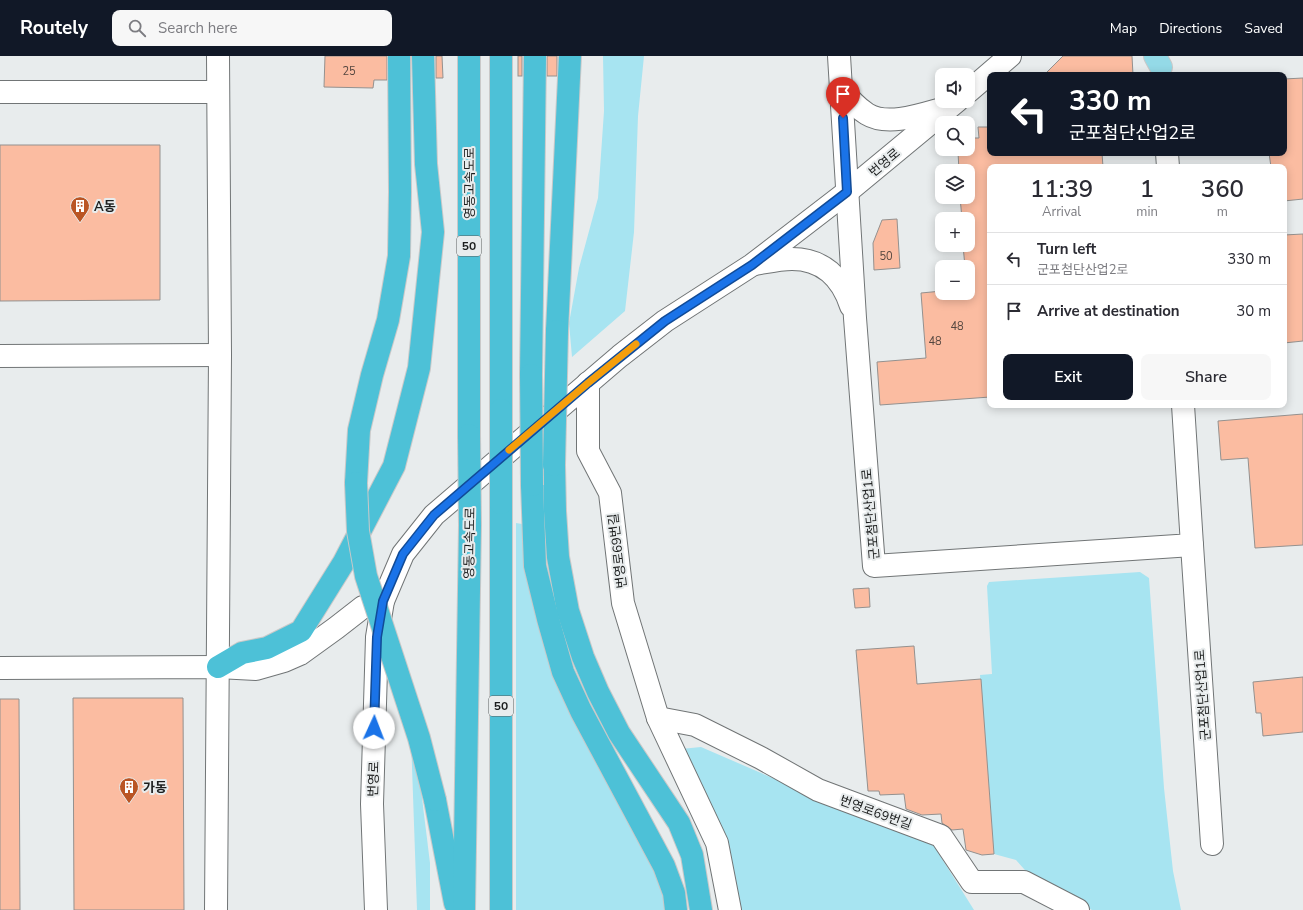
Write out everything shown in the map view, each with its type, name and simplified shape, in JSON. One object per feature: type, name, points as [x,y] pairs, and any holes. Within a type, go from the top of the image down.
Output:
[{"type":"highway","points":[[399,56],[400,192],[398,256],[388,320],[372,375],[359,430],[356,484],[358,531],[366,576],[419,738],[435,800],[456,910]]},
{"type":"highway","points":[[218,667],[242,654],[267,648],[301,631],[344,562],[394,466],[419,368],[433,232],[426,164],[423,56]]},
{"type":"highway","name":"영동고속도로","points":[[464,910],[470,525],[469,56]]},
{"type":"highway","name":"50","points":[[500,56],[501,910]]},
{"type":"highway","points":[[535,56],[531,375],[532,485],[535,566],[563,672],[580,711],[664,866],[674,893],[676,910]]},
{"type":"highway","points":[[570,56],[556,331],[554,464],[558,557],[568,611],[583,657],[598,692],[619,733],[679,822],[692,855],[701,910]]},
{"type":"street","points":[[216,910],[220,354],[218,56]]},
{"type":"street","name":"군포첨단산업1로","points":[[839,56],[855,318],[874,566],[1192,545]]},
{"type":"street","points":[[991,72],[1010,56]]},
{"type":"street","points":[[975,86],[987,76]]},
{"type":"street","points":[[841,88],[851,101],[868,115],[880,118],[903,119],[940,108]]},
{"type":"street","points":[[0,92],[218,92]]},
{"type":"street","name":"번영로","points":[[376,910],[372,804],[377,637],[383,601],[403,554],[434,515],[588,383],[665,321],[752,265],[847,192],[949,108]]},
{"type":"street","points":[[752,265],[791,259],[805,260],[820,264],[840,282],[848,298],[855,318]]},
{"type":"street","points":[[0,356],[220,354]]},
{"type":"street","name":"번영로69번길","points":[[588,383],[588,451],[610,493],[623,603],[658,718],[717,842],[730,910]]},
{"type":"street","name":"군포첨단산업1로","points":[[1183,408],[1212,844]]},
{"type":"street","points":[[0,668],[218,667],[256,669],[284,661],[300,654],[363,607],[383,601]]},
{"type":"street","name":"번영로69번길","points":[[658,718],[695,725],[761,758],[818,790],[941,836],[972,882],[1024,882],[1078,910]]},
{"type":"shaded area","points":[[603,56],[644,56],[638,116],[634,232],[625,311],[572,357],[569,323],[579,268],[598,198],[604,111]]},
{"type":"shaded area","points":[[516,523],[522,524],[530,580],[554,670],[633,832],[657,872],[664,900],[664,910],[516,910]]},
{"type":"shaded area","points":[[1140,572],[1149,578],[1164,788],[1173,871],[1181,910],[1092,910],[1032,878],[1016,860],[994,854],[980,675],[992,674],[987,586],[989,582]]},
{"type":"shaded area","points":[[411,738],[421,790],[430,863],[430,910],[417,910]]},
{"type":"shaded area","points":[[701,747],[934,846],[974,910],[739,910],[726,836],[681,749]]},
{"type":"building","points":[[325,56],[387,56],[387,80],[374,80],[373,88],[324,87]]},
{"type":"building","points":[[436,56],[442,56],[443,78],[436,78]]},
{"type":"building","points":[[518,56],[522,56],[522,76],[518,76]]},
{"type":"building","points":[[547,56],[557,56],[557,76],[547,76]]},
{"type":"building","points":[[1063,56],[1132,56],[1133,72],[1047,72]]},
{"type":"building","points":[[1303,78],[1303,199],[1287,201],[1287,164],[1271,164],[1269,156],[1287,156],[1287,79]]},
{"type":"building","points":[[978,127],[987,127],[987,156],[1102,156],[1103,164],[987,164],[987,397],[880,405],[877,362],[926,358],[921,293],[935,292],[935,300],[975,300],[975,260],[964,260],[964,252],[975,252],[975,212],[961,212],[961,204],[975,204],[975,164],[959,164],[958,156],[975,156],[975,138],[979,138]]},
{"type":"building","name":"A동","points":[[0,145],[160,145],[160,300],[0,301]]},
{"type":"building","points":[[897,219],[900,268],[874,270],[873,243],[882,220]]},
{"type":"building","points":[[1303,234],[1303,341],[1287,343],[1287,235]]},
{"type":"building","points":[[1303,414],[1303,545],[1255,548],[1248,458],[1221,460],[1218,421]]},
{"type":"building","points":[[869,588],[870,607],[855,608],[853,589]]},
{"type":"building","points":[[914,646],[917,684],[981,679],[994,854],[982,855],[966,850],[963,829],[952,830],[942,823],[941,814],[922,815],[906,809],[904,794],[880,795],[879,791],[868,791],[856,650]]},
{"type":"building","points":[[1303,677],[1303,732],[1263,736],[1261,713],[1256,713],[1253,682]]},
{"type":"building","name":"가동","points":[[73,698],[183,698],[184,910],[74,910]]},
{"type":"building","points":[[0,699],[19,699],[20,910],[0,910]]},
{"type":"slow traffic","points":[[509,450],[636,344]]},
{"type":"place","name":"A동","points":[[80,223]]},
{"type":"place","name":"가동","points":[[129,804]]},
{"type":"route","points":[[374,728],[377,637],[383,601],[403,554],[434,515],[620,356],[665,321],[752,265],[847,192],[843,118]]}]
